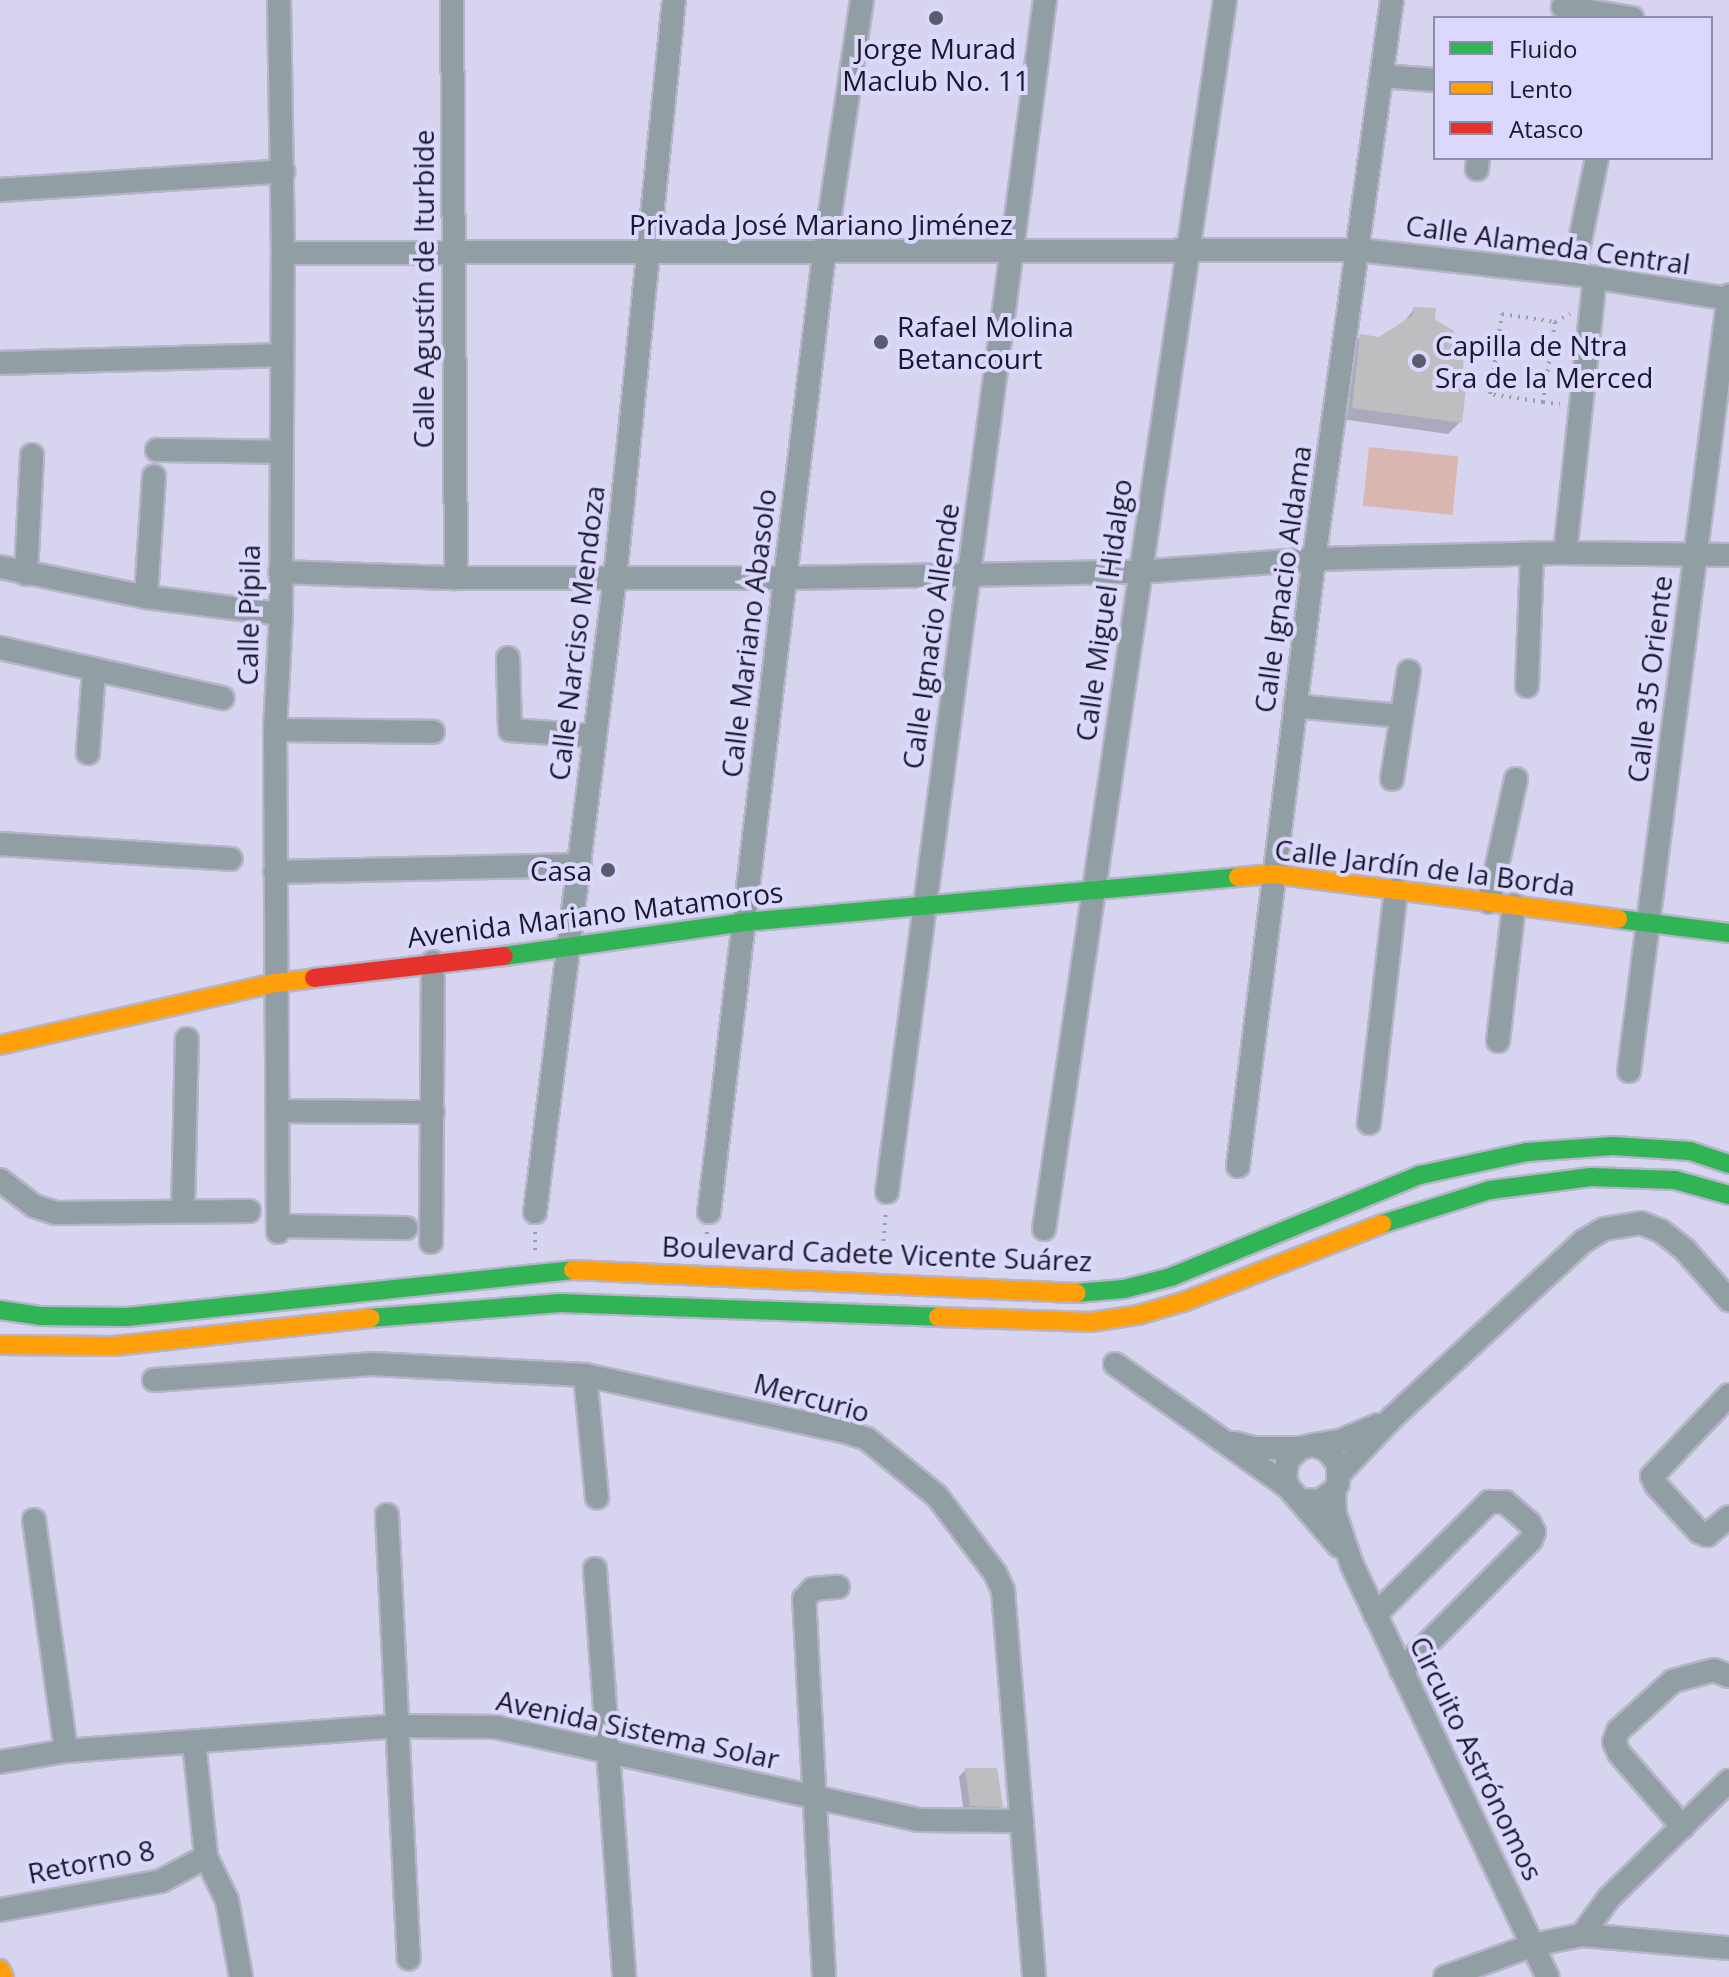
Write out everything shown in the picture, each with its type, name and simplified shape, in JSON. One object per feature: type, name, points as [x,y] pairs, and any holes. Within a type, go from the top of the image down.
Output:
[{"type":"main road","name":"Calle Jardín de la Borda","points":[[922,905],[1092,893],[1273,874],[1729,933]]},
{"type":"main road","name":"Avenida Mariano Matamoros","points":[[0,1045],[276,983],[570,948],[745,922],[922,905]]},
{"type":"main road","name":"Boulevard Cadete Vicente Suárez","points":[[0,1310],[40,1316],[127,1317],[534,1271],[607,1270],[880,1281],[1055,1292],[1124,1289],[1171,1277],[1420,1175],[1527,1152],[1613,1146],[1690,1151],[1729,1164]]},
{"type":"main road","points":[[5,1349],[114,1346],[465,1308],[560,1303],[1091,1322],[1138,1315],[1183,1302],[1401,1217],[1490,1190],[1591,1177],[1675,1180],[1729,1195]]},
{"type":"main road","points":[[0,1299],[40,1316]]},
{"type":"main road","points":[[0,1969],[4,1977]]},
{"type":"street","name":"Calle Pípila","points":[[279,0],[283,253],[281,614],[275,730],[278,1229],[406,1228]]},
{"type":"street","name":"Calle Agustín de Iturbide","points":[[452,0],[451,255],[456,578]]},
{"type":"street","name":"Calle Narciso Mendoza","points":[[535,1212],[615,578],[674,0]]},
{"type":"street","name":"Calle Mariano Abasolo","points":[[709,1212],[824,254],[862,0]]},
{"type":"street","name":"Calle Ignacio Allende","points":[[887,1192],[922,905],[1045,0]]},
{"type":"street","name":"Calle Miguel Hidalgo","points":[[1044,1229],[1138,572],[1225,0]]},
{"type":"street","name":"Calle Ignacio Aldama","points":[[1238,1166],[1314,559],[1392,0]]},
{"type":"street","points":[[1563,7],[1621,11]]},
{"type":"street","points":[[1382,76],[1433,80]]},
{"type":"street","points":[[1565,553],[1584,276],[1597,160]]},
{"type":"street","points":[[0,190],[283,171]]},
{"type":"street","name":"Privada José Mariano Jiménez","points":[[283,253],[824,254],[1359,250]]},
{"type":"street","name":"Calle Alameda Central","points":[[1359,250],[1584,276],[1729,297]]},
{"type":"street","name":"Calle 35 Oriente","points":[[1629,1071],[1729,297]]},
{"type":"street","points":[[0,363],[281,355]]},
{"type":"street","points":[[157,450],[281,452]]},
{"type":"street","points":[[26,574],[32,455]]},
{"type":"street","points":[[146,597],[154,476]]},
{"type":"street","points":[[280,572],[456,578],[785,578],[1138,572],[1314,559],[1565,553],[1729,555]]},
{"type":"street","points":[[1527,686],[1532,554]]},
{"type":"street","points":[[0,567],[146,597],[281,614]]},
{"type":"street","points":[[0,648],[222,698]]},
{"type":"street","points":[[508,658],[510,730],[594,736]]},
{"type":"street","points":[[88,753],[94,669]]},
{"type":"street","points":[[1392,779],[1409,671]]},
{"type":"street","points":[[1295,706],[1401,716]]},
{"type":"street","points":[[275,730],[433,732]]},
{"type":"street","points":[[1489,902],[1516,779]]},
{"type":"street","points":[[0,844],[231,859]]},
{"type":"street","points":[[275,872],[580,865]]},
{"type":"street","points":[[1369,1123],[1396,890]]},
{"type":"street","points":[[1498,1041],[1514,905]]},
{"type":"street","points":[[431,1242],[433,962]]},
{"type":"street","points":[[183,1210],[187,1039]]},
{"type":"street","points":[[277,1111],[433,1112]]},
{"type":"street","points":[[1690,1151],[1729,1149]]},
{"type":"street","points":[[0,1180],[34,1206],[55,1213],[249,1211]]},
{"type":"street","points":[[1337,1482],[1334,1456],[1307,1447],[1287,1461],[1284,1470],[1294,1494],[1319,1501],[1337,1482],[1393,1417],[1584,1241],[1604,1229],[1641,1223],[1661,1231],[1685,1250],[1729,1300]]},
{"type":"street","name":"Mercurio","points":[[154,1380],[373,1364],[585,1375],[867,1439],[937,1496],[995,1573],[1003,1590],[1034,1977]]},
{"type":"street","name":"Circuito Astrónomos","points":[[1115,1364],[1294,1494],[1352,1565]]},
{"type":"street","points":[[585,1375],[597,1497]]},
{"type":"street","points":[[1729,1395],[1652,1476],[1656,1485],[1699,1532],[1707,1535],[1729,1517]]},
{"type":"street","name":"Circuito Astrónomos","points":[[1222,1440],[1253,1448],[1307,1447],[1350,1438],[1393,1417]]},
{"type":"street","name":"Circuito Astrónomos","points":[[1337,1482],[1335,1514],[1352,1565],[1548,1977]]},
{"type":"street","points":[[1375,1615],[1489,1502],[1505,1502],[1530,1524],[1534,1532],[1531,1540],[1401,1670]]},
{"type":"street","points":[[387,1515],[409,1958]]},
{"type":"street","points":[[34,1520],[66,1751]]},
{"type":"street","points":[[595,1569],[624,1977]]},
{"type":"street","points":[[824,1977],[804,1599],[813,1589],[838,1587]]},
{"type":"street","points":[[1683,1827],[1619,1753],[1614,1742],[1618,1731],[1673,1681],[1714,1670],[1729,1676]]},
{"type":"street","name":"Avenida Sistema Solar","points":[[0,1762],[66,1751],[398,1726],[496,1727],[919,1820],[1022,1821]]},
{"type":"street","points":[[194,1742],[206,1857],[227,1900],[241,1977]]},
{"type":"street","points":[[1582,1935],[1609,1898],[1729,1781]]},
{"type":"street","name":"Retorno 8","points":[[0,1910],[161,1881],[206,1857]]},
{"type":"street","points":[[1445,1977],[1533,1945],[1582,1935],[1729,1948]]},
{"type":"path","points":[[1502,314],[1555,322],[1543,402],[1490,394],[1502,314]]},
{"type":"path","points":[[880,1281],[887,1192]]},
{"type":"path","points":[[534,1271],[535,1212]]},
{"type":"path","points":[[705,1275],[709,1212]]},
{"type":"shaded area","points":[[1369,447],[1459,456],[1452,515],[1363,506]]},
{"type":"building","name":"Capilla de Ntra Sra de la Merced","points":[[1413,307],[1436,308],[1435,320],[1453,330],[1464,349],[1462,386],[1466,387],[1462,423],[1352,408],[1360,334],[1379,337],[1413,315]]},
{"type":"building","points":[[965,1768],[997,1768],[1003,1807],[970,1806]]},
{"type":"traffic: fast","points":[[504,956],[745,922],[1238,877]]},
{"type":"traffic: fast","points":[[1618,919],[1729,933]]},
{"type":"traffic: fast","points":[[1076,1293],[1124,1289],[1171,1277],[1420,1175],[1527,1152],[1613,1146],[1690,1151],[1729,1164]]},
{"type":"traffic: fast","points":[[1382,1224],[1490,1190],[1591,1177],[1675,1180],[1729,1195]]},
{"type":"traffic: fast","points":[[0,1310],[40,1316],[127,1317],[573,1270]]},
{"type":"traffic: fast","points":[[370,1318],[560,1303],[938,1317]]},
{"type":"traffic: slow","points":[[1238,877],[1273,874],[1618,919]]},
{"type":"traffic: slow","points":[[0,1045],[276,983],[314,978]]},
{"type":"traffic: slow","points":[[938,1317],[1091,1322],[1138,1315],[1183,1302],[1382,1224]]},
{"type":"traffic: slow","points":[[573,1270],[1076,1293]]},
{"type":"traffic: slow","points":[[0,1345],[114,1346],[370,1318]]},
{"type":"traffic: slow","points":[[0,1969],[4,1977]]},
{"type":"traffic: jam","points":[[314,978],[504,956]]},
{"type":"place","name":"Jorge Murad Maclub No. 11","points":[[936,18]]},
{"type":"place","name":"Rafael Molina Betancourt","points":[[881,342]]},
{"type":"place","name":"Capilla de Ntra Sra de la Merced","points":[[1419,361]]},
{"type":"place","name":"Casa","points":[[608,870]]}]
